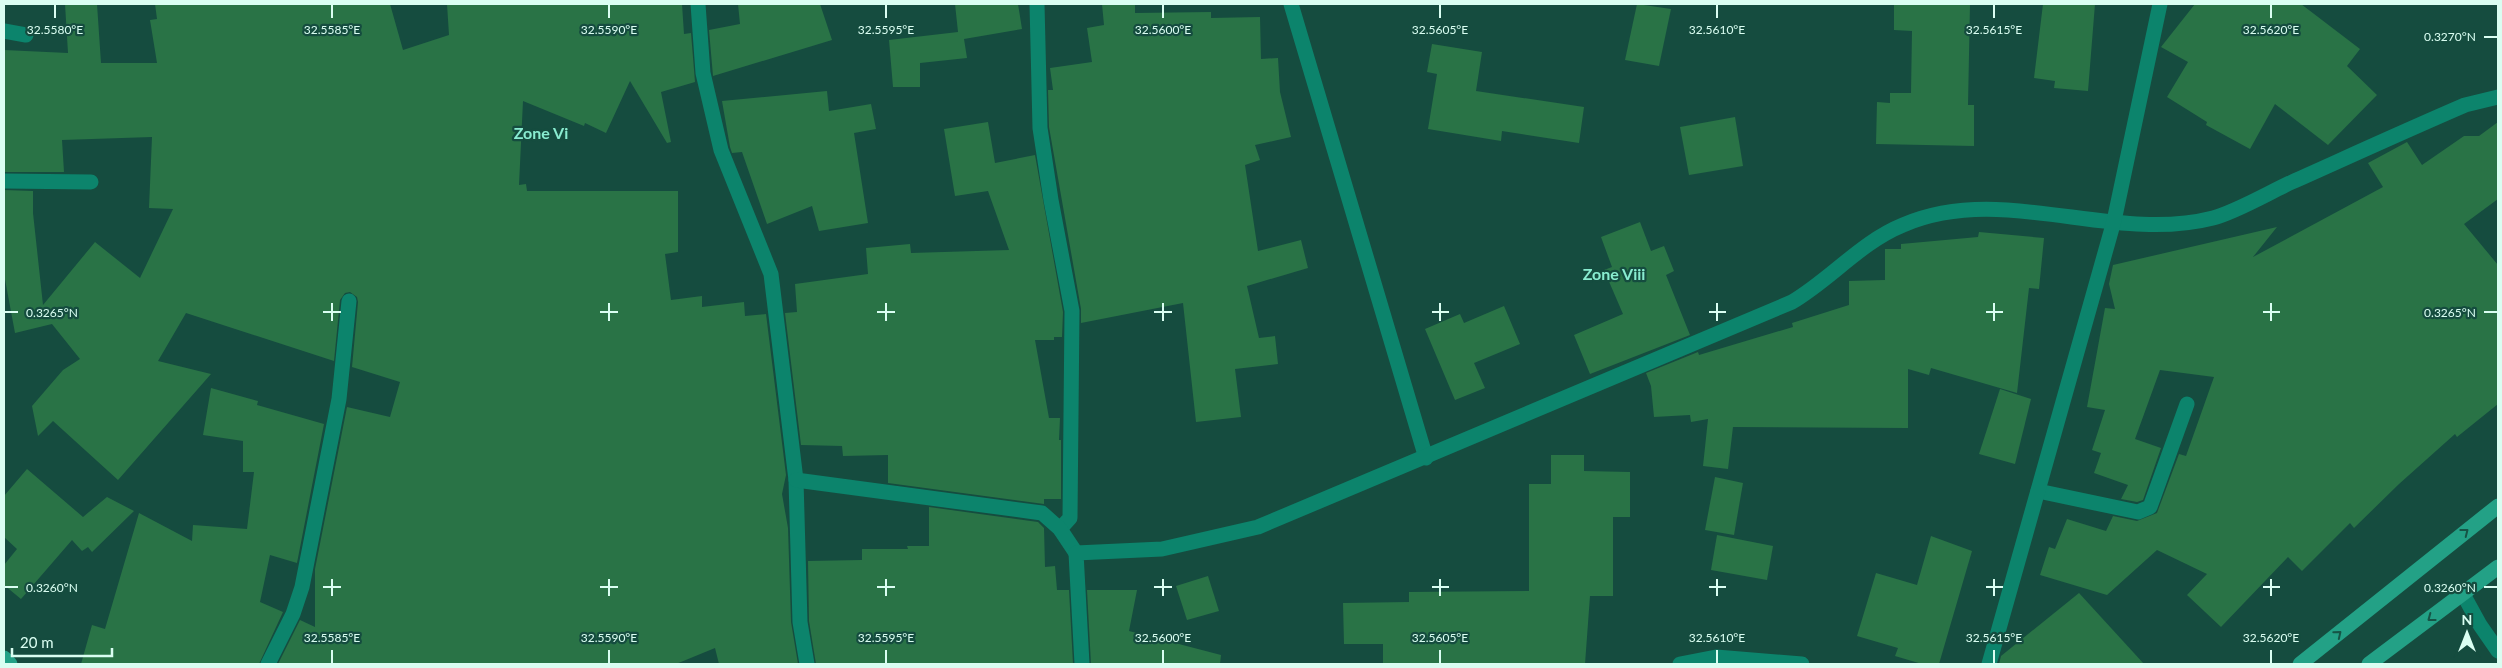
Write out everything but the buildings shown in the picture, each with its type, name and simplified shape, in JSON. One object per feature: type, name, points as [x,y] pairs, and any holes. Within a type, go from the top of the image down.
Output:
[{"type":"main road","points":[[2300,664],[2498,506]]},
{"type":"main road","points":[[2369,664],[2498,567]]},
{"type":"main road","points":[[4,658],[10,664]]},
{"type":"street","points":[[698,4],[703,73],[721,150],[771,274],[796,480],[800,622],[807,664]]},
{"type":"street","points":[[1036,4],[1040,128],[1051,200],[1072,311],[1070,518],[1060,528]]},
{"type":"street","points":[[1292,4],[1426,458]]},
{"type":"street","points":[[1989,664],[2114,221],[2160,4]]},
{"type":"street","points":[[4,31],[26,35]]},
{"type":"street","points":[[1076,553],[1162,549],[1258,527],[1426,458],[1792,302],[1816,288],[1875,238],[1904,224],[1943,212],[1989,209],[2160,224],[2214,218],[2465,105],[2498,97]]},
{"type":"street","points":[[4,181],[91,182]]},
{"type":"street","points":[[268,664],[293,614],[302,587],[339,399],[349,301]]},
{"type":"street","points":[[2038,491],[2138,512],[2150,507],[2187,404]]},
{"type":"street","points":[[796,480],[1042,512],[1060,528],[1076,553],[1082,664]]},
{"type":"street","points":[[2463,594],[2480,625],[2498,651]]},
{"type":"street","points":[[1680,664],[1716,657],[1802,664]]},
{"type":"district","name":"Zone Vi","points":[[541,133]]},
{"type":"district","name":"Zone Viii","points":[[1614,274]]}]
